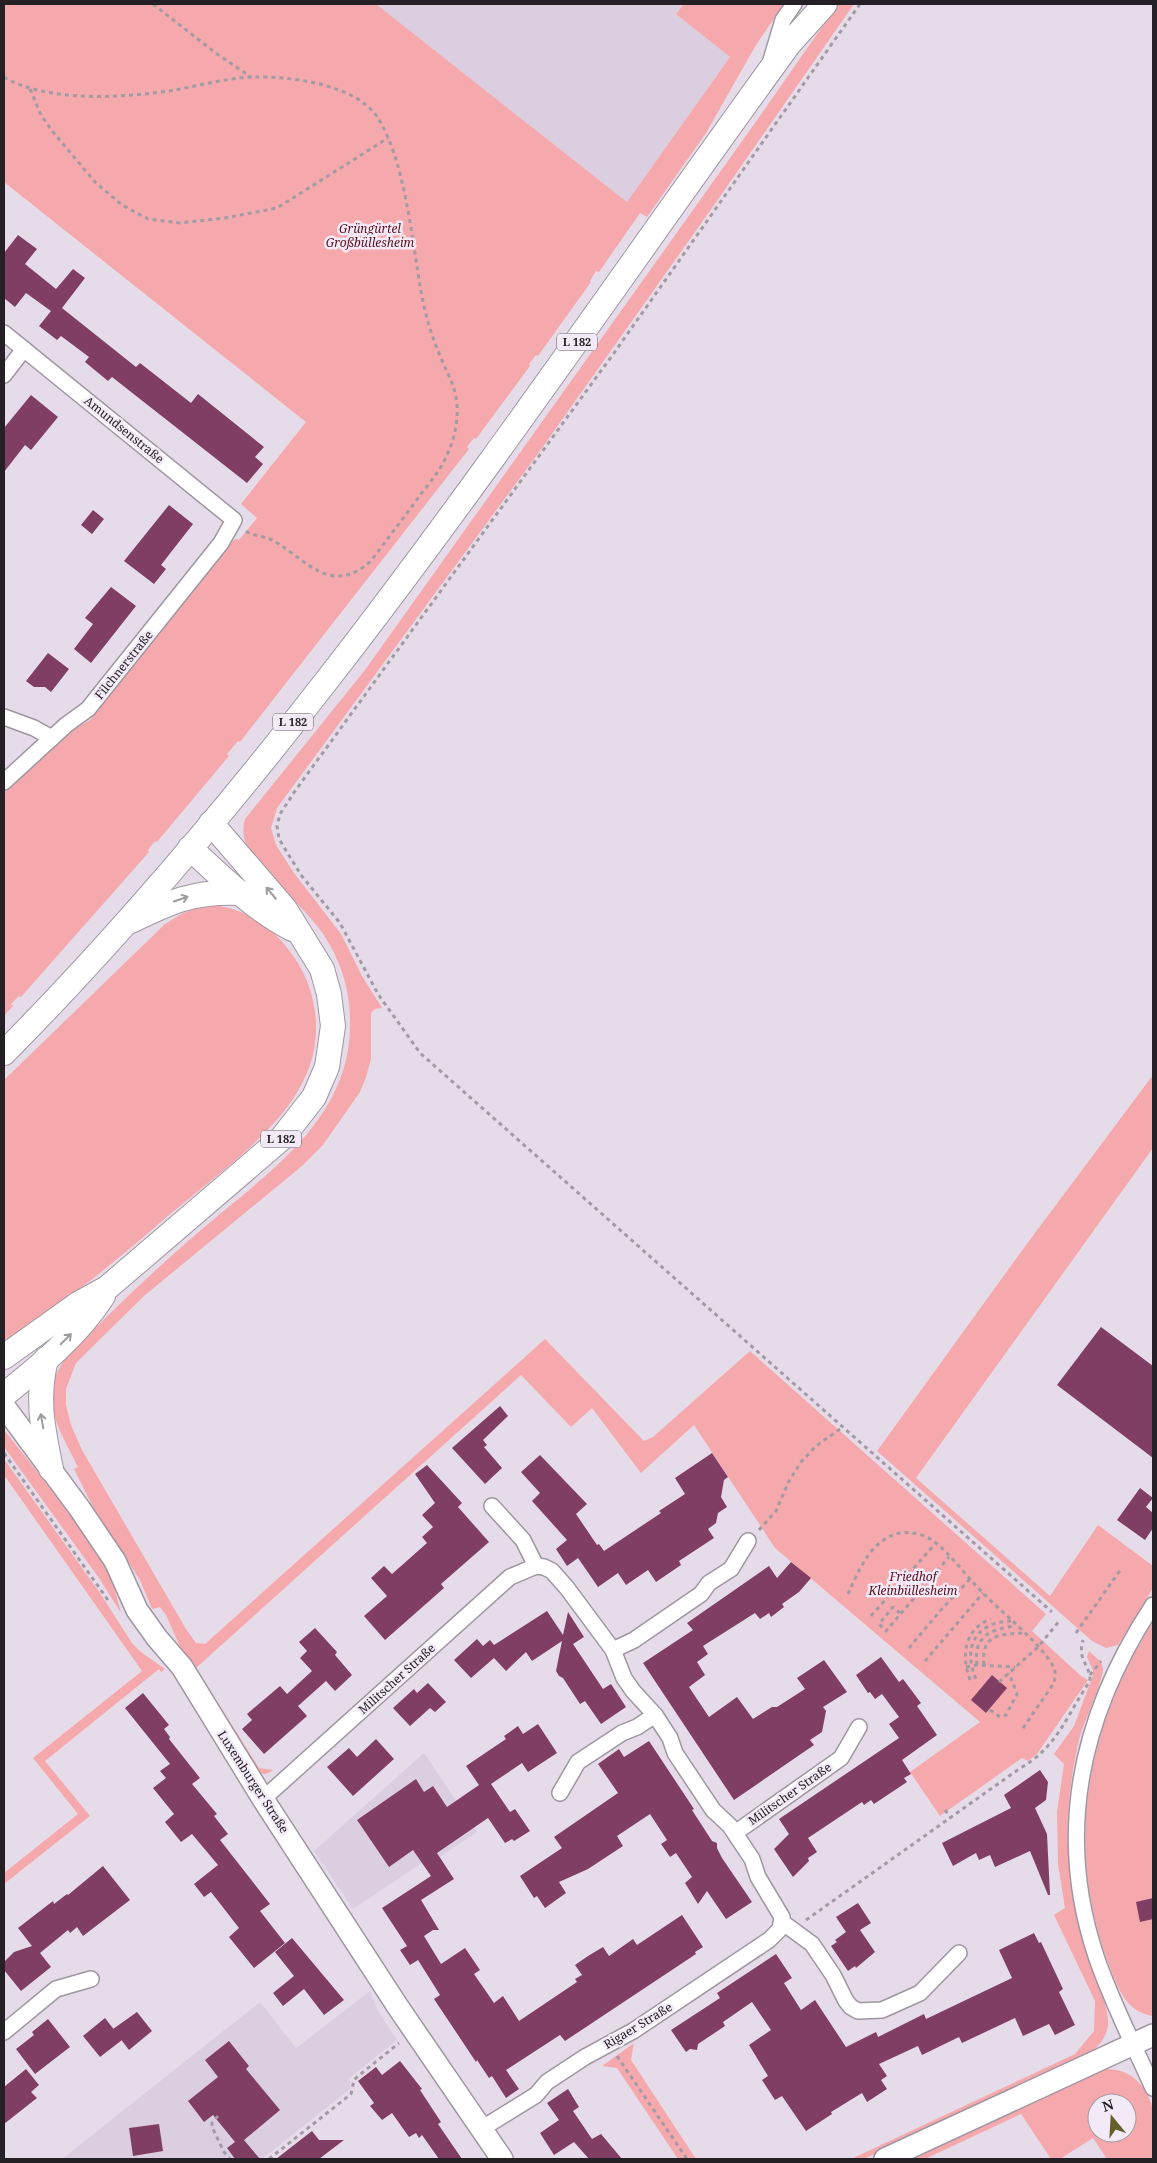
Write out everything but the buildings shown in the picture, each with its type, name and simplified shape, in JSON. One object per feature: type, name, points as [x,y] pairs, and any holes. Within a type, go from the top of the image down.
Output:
[{"type":"main road","name":"L 182","points":[[4,1053],[121,926],[212,823],[393,594],[572,348],[789,44],[825,4]]},
{"type":"main road","name":"L 182","points":[[4,1357],[78,1304],[107,1288],[262,1157],[287,1133],[314,1097],[327,1067],[332,1039],[332,1009],[322,969],[285,909],[212,823]]},
{"type":"main road","name":"L 182","points":[[190,848],[241,893],[278,922],[299,933]]},
{"type":"main road","name":"L 182","points":[[121,926],[157,908],[191,895],[212,892],[241,893]]},
{"type":"main road","name":"L 182","points":[[4,1395],[46,1359],[93,1310],[107,1288]]},
{"type":"main road","points":[[46,1359],[42,1375],[40,1407],[51,1469]]},
{"type":"street","points":[[765,78],[783,20],[794,4]]},
{"type":"street","name":"Amundsenstraße","points":[[4,333],[231,525]]},
{"type":"street","points":[[4,375],[24,350]]},
{"type":"street","name":"Filchnerstraße","points":[[4,782],[52,738],[88,709],[221,543],[231,525]]},
{"type":"street","points":[[4,717],[34,728],[52,738]]},
{"type":"street","name":"Luxemburger Straße","points":[[4,1406],[51,1469],[115,1561],[138,1610],[157,1638],[182,1667],[263,1799],[398,2007],[502,2159]]},
{"type":"street","points":[[492,1506],[523,1540],[536,1566]]},
{"type":"street","points":[[613,1650],[634,1640],[701,1594],[710,1584],[731,1569],[748,1541]]},
{"type":"street","name":"Militscher Straße","points":[[263,1799],[510,1577],[536,1566],[544,1566],[557,1576],[613,1650],[629,1684],[655,1715],[670,1738],[675,1753],[713,1810],[730,1826],[752,1859],[758,1877],[781,1917],[812,1944],[833,1975],[851,2007],[858,2011],[882,2010],[920,1993],[959,1953]]},
{"type":"street","points":[[1153,1605],[1122,1656],[1097,1714],[1084,1762],[1076,1825],[1077,1869],[1091,1938],[1102,1972],[1153,2088]]},
{"type":"street","points":[[560,1793],[578,1762],[622,1733],[638,1727],[655,1715]]},
{"type":"street","name":"Militscher Straße","points":[[735,1833],[841,1758],[859,1727]]},
{"type":"street","name":"Rigaer Straße","points":[[481,2130],[536,2095],[547,2082],[585,2057],[633,2031],[769,1940],[780,1929],[781,1917]]},
{"type":"street","points":[[4,2032],[56,1989],[91,1979]]},
{"type":"street","points":[[885,2159],[1153,2035]]},
{"type":"path","points":[[153,4],[212,52],[251,77]]},
{"type":"path","points":[[860,4],[614,354],[295,791],[280,814],[277,826],[279,839],[288,855],[340,923],[378,994],[420,1053],[1052,1612]]},
{"type":"path","points":[[4,77],[30,90],[82,95],[129,96],[251,77],[296,80],[334,89],[355,98],[366,105],[377,117],[388,138],[398,166],[422,298],[429,326],[453,386],[458,408],[458,419],[440,469],[371,561],[359,572],[347,576],[320,573],[266,536],[249,534],[231,525]]},
{"type":"path","points":[[30,90],[41,114],[53,132],[95,182],[122,205],[148,219],[180,224],[277,208],[388,138]]},
{"type":"path","points":[[748,1541],[776,1511],[792,1476],[802,1462],[816,1446],[843,1427]]},
{"type":"path","points":[[4,1453],[114,1608]]},
{"type":"path","points":[[848,1594],[869,1555],[885,1539],[908,1532],[922,1535],[936,1543],[1038,1647],[1054,1669],[1056,1676],[1054,1683],[1021,1731]]},
{"type":"path","points":[[871,1616],[936,1543]]},
{"type":"path","points":[[900,1613],[893,1607],[879,1624],[886,1631],[949,1557]]},
{"type":"path","points":[[1076,1633],[1121,1568]]},
{"type":"path","points":[[909,1648],[970,1579]]},
{"type":"path","points":[[925,1661],[983,1593]]},
{"type":"path","points":[[970,1680],[966,1667],[965,1652],[968,1640],[977,1628],[986,1620],[991,1619]]},
{"type":"path","points":[[986,1620],[990,1625]]},
{"type":"path","points":[[999,1682],[1038,1647],[1060,1620]]},
{"type":"path","points":[[976,1679],[972,1666],[971,1650],[975,1638],[990,1625],[1011,1621]]},
{"type":"path","points":[[977,1665],[976,1651],[983,1638],[994,1630],[1016,1626]]},
{"type":"path","points":[[984,1665],[983,1655],[989,1640],[998,1635],[1023,1633]]},
{"type":"path","points":[[781,1917],[806,1920],[1018,1769],[1038,1758],[1049,1746],[1072,1713],[1090,1681],[1090,1675],[1080,1651],[1083,1640]]},
{"type":"path","points":[[1090,1675],[1105,1657]]},
{"type":"path","points":[[966,1667],[977,1665],[1016,1667]]},
{"type":"path","points":[[990,1710],[996,1715],[1003,1717],[1013,1702],[1017,1694],[1009,1673]]},
{"type":"path","points":[[945,1810],[951,1818]]},
{"type":"path","points":[[268,2159],[351,2094],[354,2080],[398,2044]]},
{"type":"path","points":[[609,2044],[687,2159]]},
{"type":"path","points":[[218,2116],[212,2123],[212,2127],[224,2152],[230,2159]]},
{"type":"shaded area","points":[[376,4],[684,4],[676,14],[730,57],[627,202]]},
{"type":"shaded area","points":[[424,1753],[477,1832],[440,1857],[437,1853],[353,1909],[314,1851]]},
{"type":"shaded area","points":[[370,1991],[378,2011],[397,2040],[349,2078],[350,2089],[262,2159],[62,2159],[260,2002],[296,2048]]},
{"type":"green space","name":"Grüngürtel Großbüllesheim","points":[[4,4],[376,4],[627,202],[730,57],[676,14],[684,4],[784,4],[756,45],[706,133],[647,217],[640,213],[599,272],[596,271],[591,282],[538,356],[536,355],[529,364],[530,366],[476,439],[474,438],[467,447],[469,449],[240,742],[238,741],[227,754],[229,756],[157,842],[155,841],[148,850],[149,852],[21,997],[19,996],[11,1004],[13,1006],[4,1016],[4,789],[66,734],[90,720],[233,541],[239,540],[257,518],[241,504],[306,422],[4,182]]},
{"type":"green space","name":"Friedhof Kleinbüllesheim","points":[[838,4],[854,4],[542,448],[277,808],[271,828],[276,845],[294,873],[341,934],[362,976],[382,1008],[375,1009],[371,1013],[371,1059],[360,1092],[323,1145],[302,1166],[144,1296],[76,1363],[66,1389],[66,1405],[71,1425],[82,1450],[186,1629],[196,1643],[205,1644],[545,1339],[644,1441],[653,1437],[750,1351],[1046,1614],[1032,1631],[1081,1676],[1088,1680],[1037,1754],[1028,1761],[1022,1758],[940,1816],[910,1772],[980,1722],[775,1548],[694,1425],[641,1473],[592,1408],[571,1427],[521,1375],[196,1668],[259,1768],[273,1770],[267,1774],[260,1773],[255,1771],[182,1651],[166,1615],[160,1607],[152,1609],[140,1580],[95,1511],[74,1469],[78,1467],[57,1423],[51,1396],[54,1382],[60,1367],[71,1352],[114,1310],[187,1242],[277,1166],[303,1139],[325,1109],[341,1076],[349,1039],[348,997],[342,971],[321,931],[265,870],[248,848],[244,834],[245,819],[365,670]]},
{"type":"green space","points":[[207,905],[234,909],[257,920],[286,946],[302,970],[312,998],[316,1028],[312,1058],[307,1073],[297,1093],[284,1111],[262,1136],[236,1159],[93,1279],[4,1341],[4,1080],[165,924],[183,913]]},
{"type":"green space","points":[[1153,1075],[1153,1148],[916,1478],[1050,1596],[1098,1525],[1153,1566],[1153,1588],[1118,1645],[1106,1648],[1092,1641],[877,1451],[1026,1245]]},
{"type":"green space","points":[[4,1430],[55,1494],[107,1567],[121,1613],[99,1578],[4,1447]]},
{"type":"green space","points":[[4,1459],[100,1593],[132,1643],[165,1669],[161,1672],[159,1669],[45,1761],[90,1816],[4,1884],[4,1873],[78,1814],[33,1758],[142,1671],[4,1475]]},
{"type":"green space","points":[[1153,1622],[1153,2016],[1143,2014],[1135,2009],[1123,1996],[1108,1962],[1095,1918],[1087,1874],[1086,1830],[1089,1787],[1098,1744],[1112,1702],[1130,1662]]},
{"type":"green space","points":[[1089,1651],[1098,1659],[1103,1668],[1097,1691],[1080,1736],[1074,1764],[1069,1806],[1068,1849],[1069,1871],[1078,1924],[1108,2016],[1108,2025],[1103,2039],[1087,2055],[864,2159],[851,2159],[1075,2054],[1094,2031],[1095,2001],[1054,1915],[1065,1908],[1058,1864],[1057,1812],[1064,1764],[1054,1754],[1074,1726],[1093,1675],[1087,1657]]},
{"type":"green space","points":[[634,2043],[631,2060],[696,2159],[678,2159],[617,2068],[602,2066]]},
{"type":"green space","points":[[1104,2069],[1122,2071],[1136,2079],[1146,2092],[1153,2109],[1153,2159],[1107,2159],[1096,2143],[1137,2143],[1137,2093],[1087,2093],[1087,2142],[1060,2159],[1051,2159],[1021,2114],[925,2159],[907,2159]]}]
